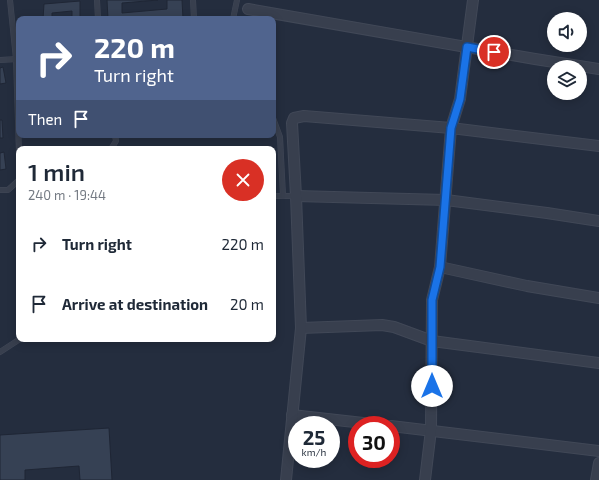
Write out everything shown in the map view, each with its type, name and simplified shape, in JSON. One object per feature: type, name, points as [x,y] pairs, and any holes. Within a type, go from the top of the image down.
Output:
[{"type":"street","points":[[425,480],[431,430],[432,300],[440,267],[451,128],[460,99],[474,0]]},
{"type":"street","points":[[248,9],[599,69]]},
{"type":"street","points":[[286,480],[301,328],[292,123],[294,118],[304,116],[451,128],[599,146]]},
{"type":"street","points":[[296,196],[446,200],[547,212],[599,221]]},
{"type":"street","points":[[440,267],[527,286],[599,298]]},
{"type":"street","points":[[301,328],[382,325],[394,327],[432,341],[599,363]]},
{"type":"street","points":[[292,415],[348,421]]},
{"type":"street","points":[[400,427],[599,451]]},
{"type":"street","points":[[596,480],[599,462]]},
{"type":"lane","points":[[10,0],[16,51]]},
{"type":"lane","points":[[97,0],[98,16]]},
{"type":"lane","points":[[193,0],[196,16]]},
{"type":"lane","points":[[233,16],[236,0]]},
{"type":"lane","points":[[0,60],[16,59]]},
{"type":"lane","points":[[276,126],[280,137],[283,196]]},
{"type":"lane","points":[[0,190],[8,190],[16,183]]},
{"type":"lane","points":[[276,196],[296,196]]},
{"type":"lane","points":[[0,352],[16,342]]},
{"type":"building","points":[[107,0],[158,0],[122,3],[122,13],[167,9],[167,0],[182,0],[183,16],[108,16]]},
{"type":"building","points":[[80,1],[80,16],[72,16],[72,11],[52,13],[52,16],[43,16],[44,4]]},
{"type":"building","points":[[3,67],[6,83],[0,84],[0,68]]},
{"type":"building","points":[[0,120],[2,120],[3,138],[0,138]]},
{"type":"building","points":[[4,152],[6,169],[0,170],[0,153]]},
{"type":"building","points":[[109,428],[112,480],[80,480],[79,466],[25,470],[25,480],[0,480],[0,435]]},
{"type":"route","points":[[432,386],[432,300],[440,267],[451,128],[460,99],[467,47],[494,52]]}]
